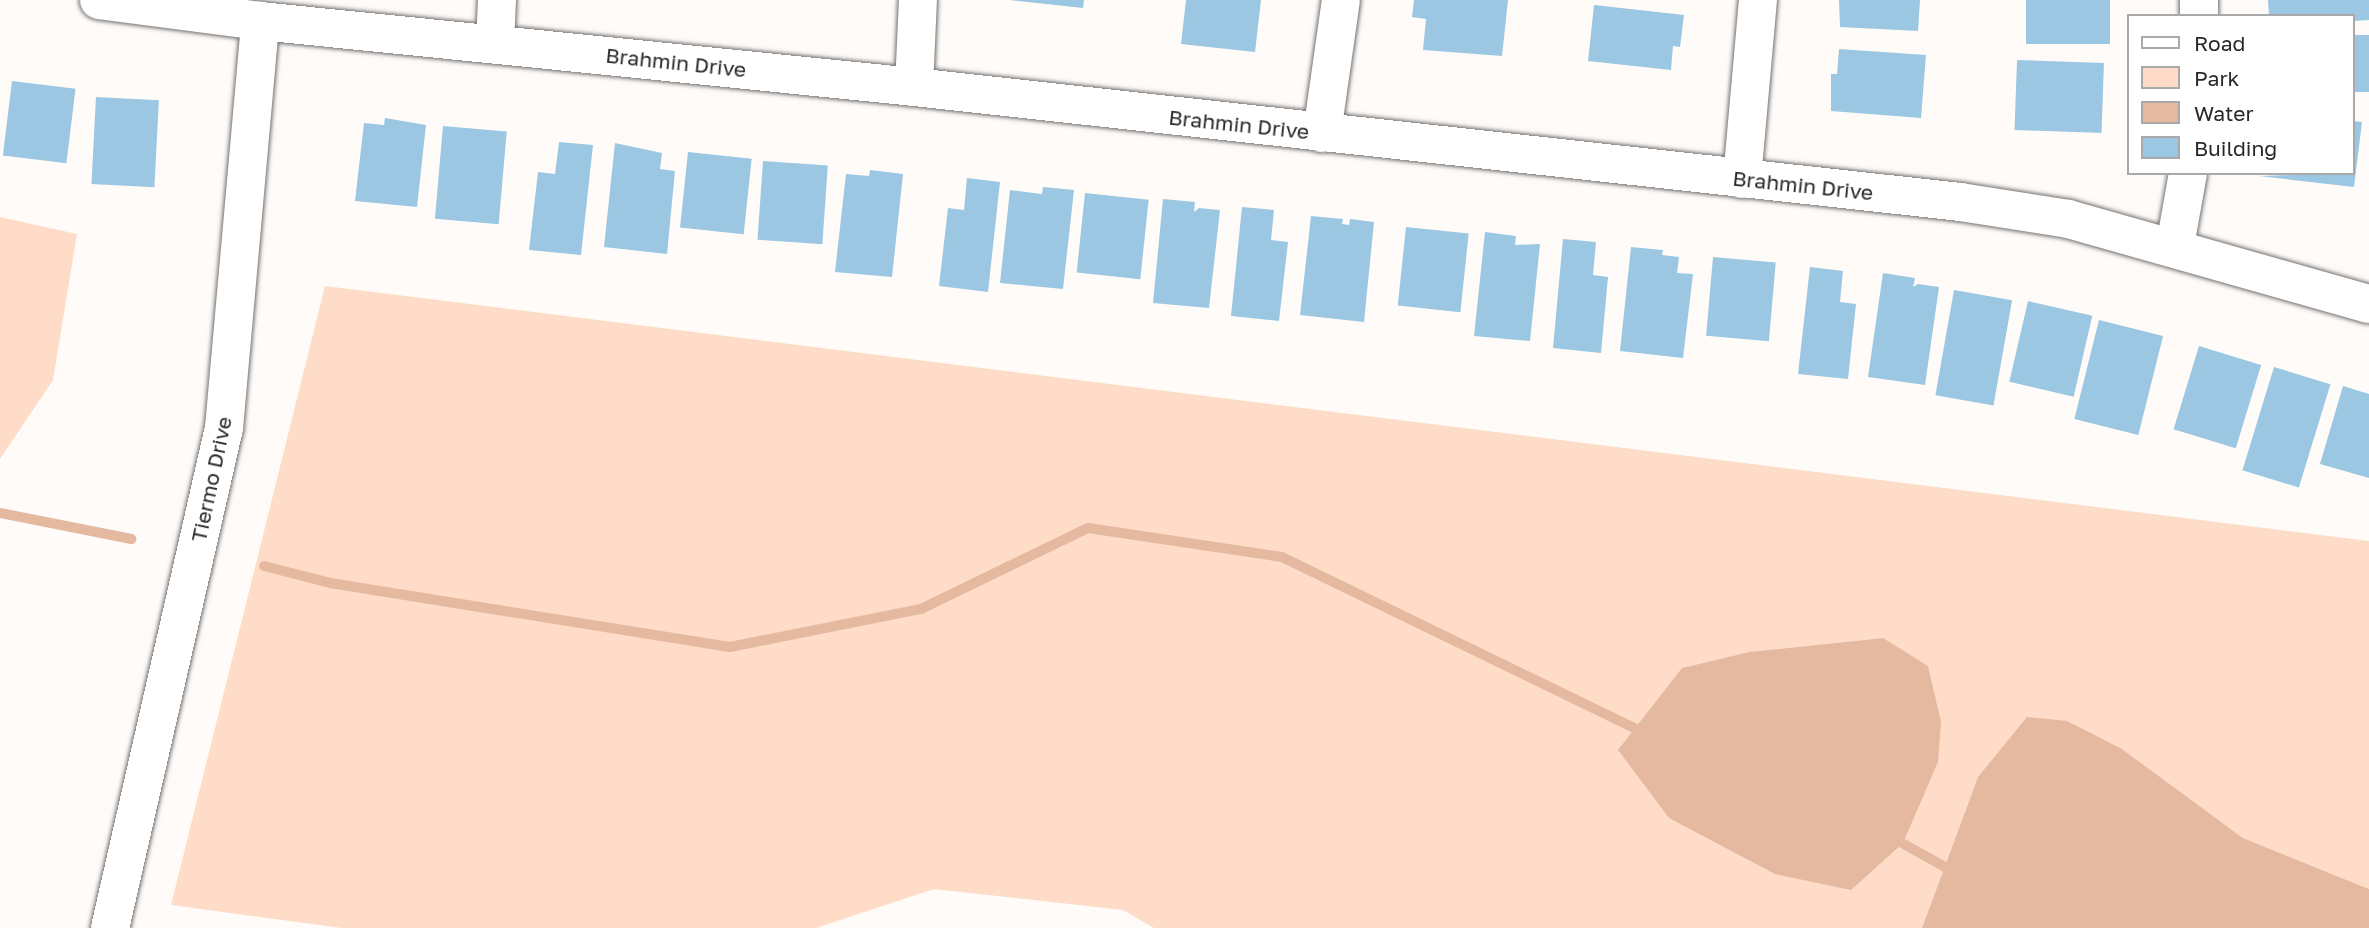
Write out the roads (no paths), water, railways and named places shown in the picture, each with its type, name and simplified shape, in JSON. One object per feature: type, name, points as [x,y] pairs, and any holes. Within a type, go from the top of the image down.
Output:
[{"type":"street","name":"Brahmin Drive","points":[[99,0],[260,21],[914,87],[1742,179],[2055,217],[2175,247],[2369,304]]},
{"type":"street","points":[[495,44],[497,0]]},
{"type":"street","points":[[914,87],[918,0]]},
{"type":"street","points":[[1322,133],[1341,0]]},
{"type":"street","points":[[1742,179],[1758,0]]},
{"type":"street","name":"Tiermo Drive","points":[[110,928],[224,428],[260,21]]},
{"type":"street","points":[[2175,247],[2188,175]]},
{"type":"water","points":[[1883,638],[1928,666],[1941,722],[1938,762],[1903,843],[1851,890],[1775,874],[1669,818],[1618,750],[1682,668],[1749,652]]},
{"type":"water","points":[[2027,717],[2067,721],[2122,749],[2243,838],[2369,889],[2369,928],[1922,928],[1978,777]]},
{"type":"waterway","points":[[0,513],[131,539]]},
{"type":"waterway","points":[[264,566],[330,583],[730,647],[921,609],[1088,528],[1282,557],[1644,733]]},
{"type":"waterway","points":[[1893,838],[1954,872]]}]
